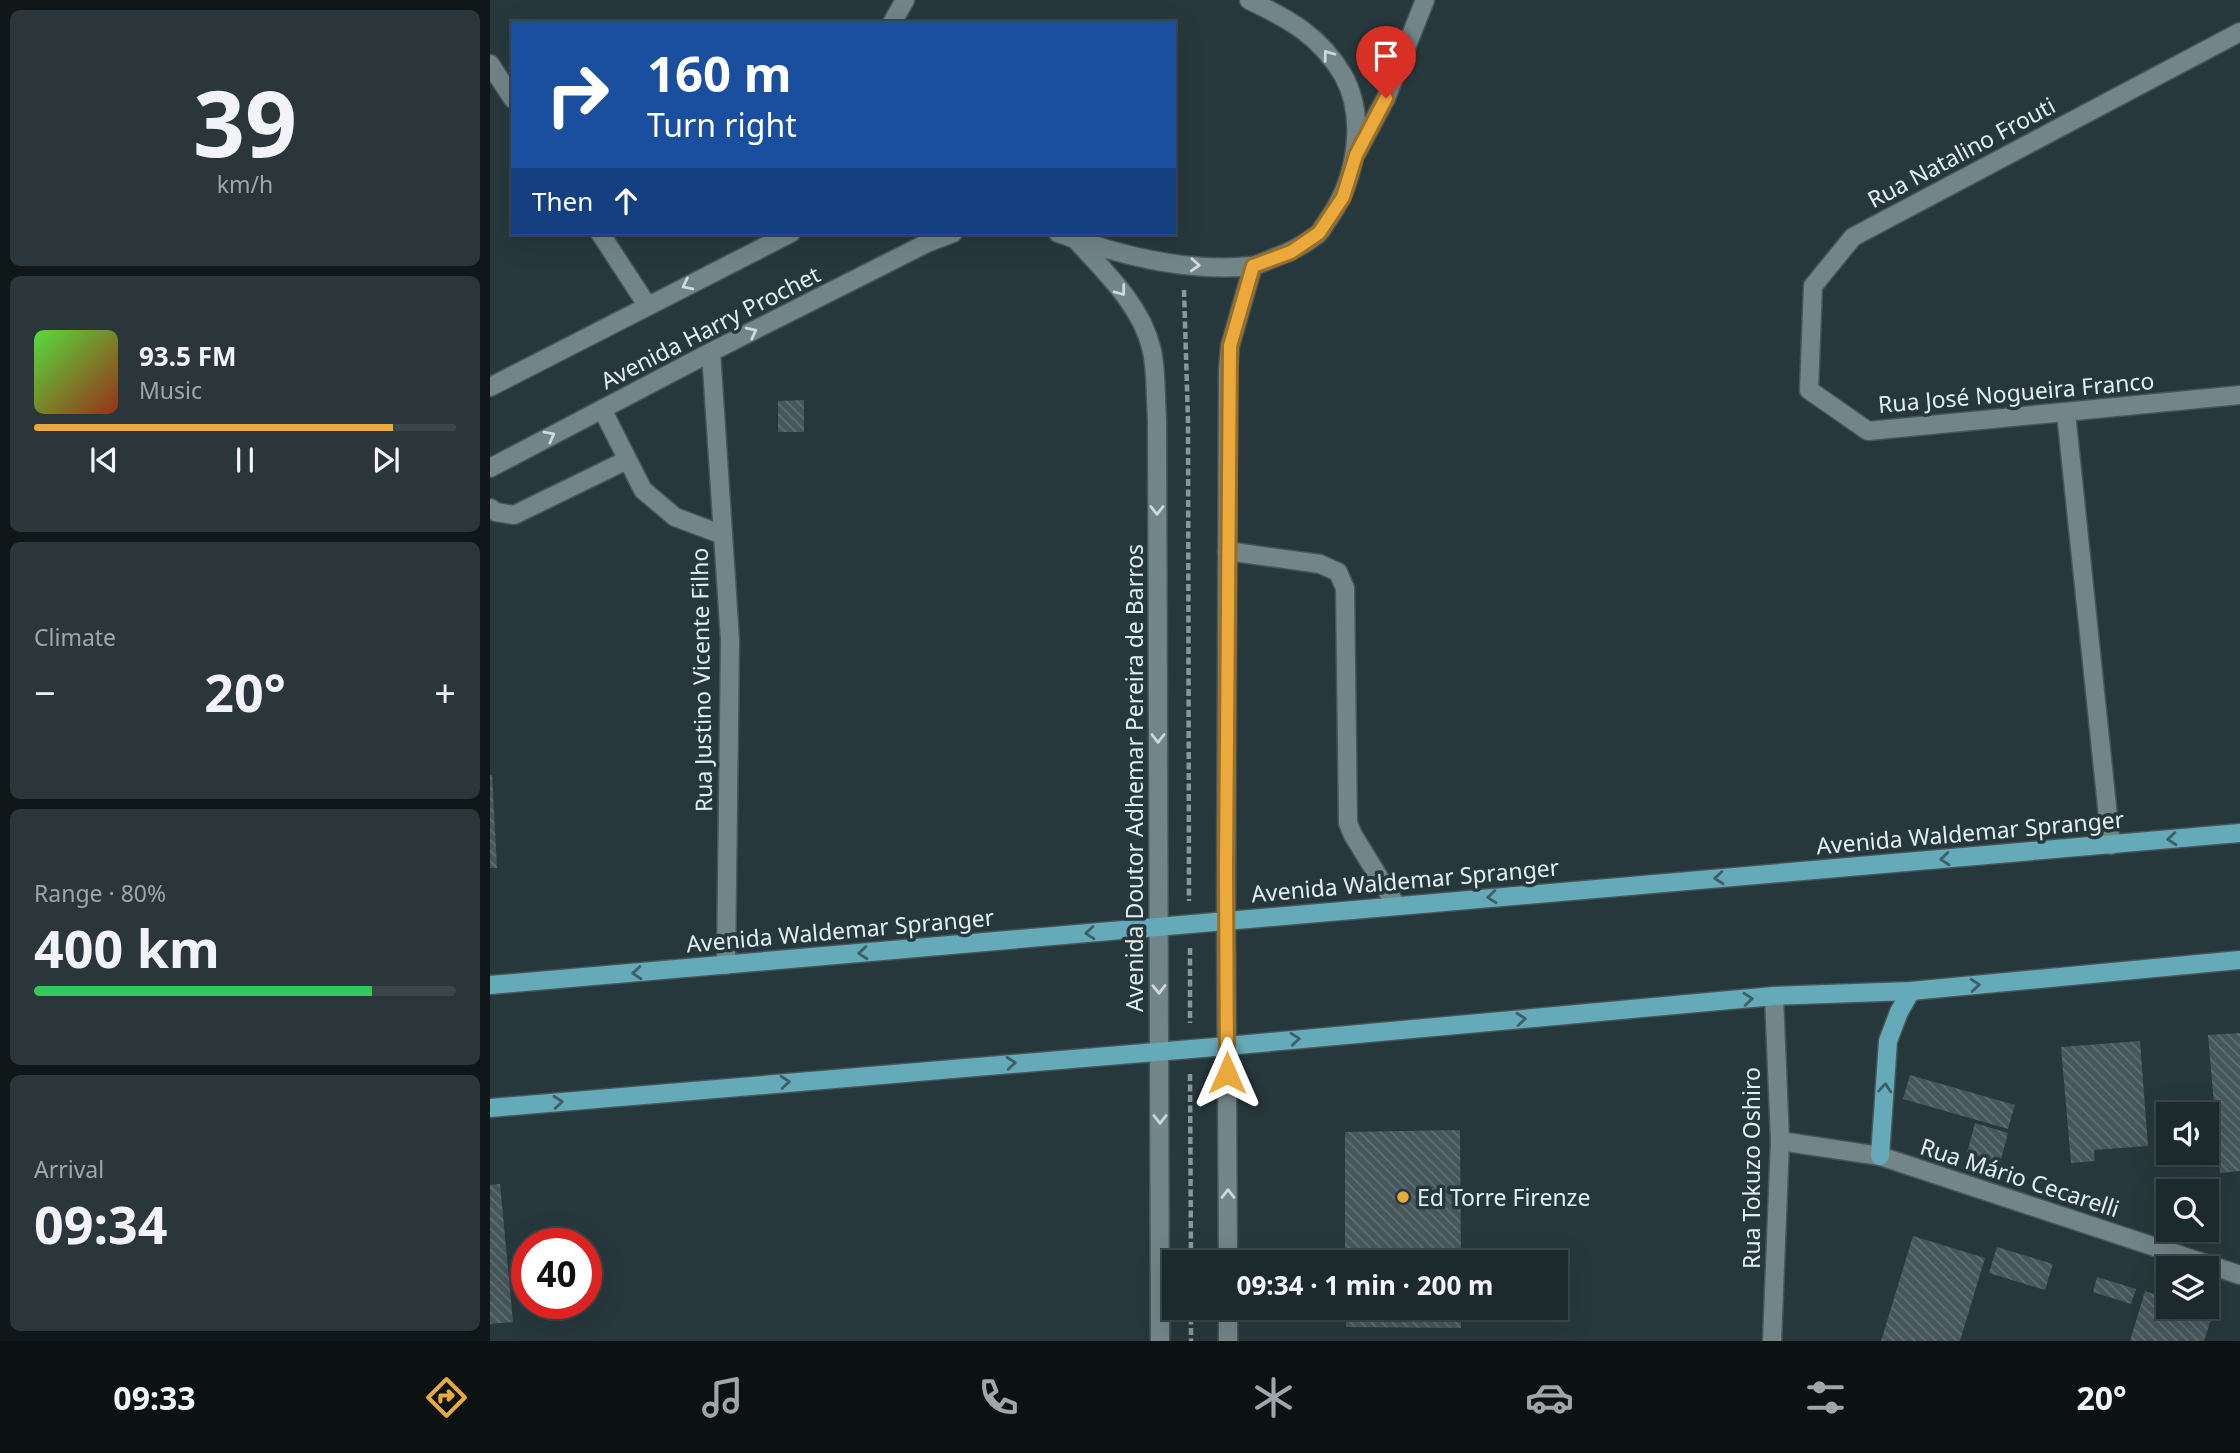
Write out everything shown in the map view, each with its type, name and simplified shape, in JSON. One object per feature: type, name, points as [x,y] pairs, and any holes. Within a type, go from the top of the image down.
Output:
[{"type":"main road","name":"Avenida Waldemar Spranger","points":[[490,985],[2240,834]]},
{"type":"main road","points":[[490,1108],[1774,996],[1911,991],[2240,960]]},
{"type":"main road","points":[[1880,1156],[1888,1041],[1899,1012],[1911,991]]},
{"type":"street","points":[[893,21],[905,0]]},
{"type":"street","points":[[1250,0],[1292,21],[1322,46],[1344,77],[1354,108],[1356,155]]},
{"type":"street","points":[[1063,235],[1147,259],[1183,264],[1253,266],[1291,252],[1319,233],[1343,197],[1356,155],[1386,98],[1425,0]]},
{"type":"street","name":"Rua Natalino Frouti","points":[[1809,390],[1813,286],[1853,237],[2240,32]]},
{"type":"street","points":[[490,64],[511,96]]},
{"type":"street","points":[[601,235],[647,305]]},
{"type":"street","name":"Avenida Harry Prochet","points":[[490,387],[787,235]]},
{"type":"street","name":"Avenida Harry Prochet","points":[[490,468],[711,352],[948,235]]},
{"type":"street","name":"Avenida Doutor Adhemar Pereira de Barros","points":[[1076,240],[1139,314],[1152,349],[1157,419],[1160,1341]]},
{"type":"street","points":[[1228,1250],[1226,920],[1230,346],[1253,266]]},
{"type":"street","name":"Rua Justino Vicente Filho","points":[[711,352],[730,640],[726,965]]},
{"type":"street","name":"Rua José Nogueira Franco","points":[[1809,390],[1868,430],[2240,395]]},
{"type":"street","points":[[602,409],[643,490],[675,517],[723,535]]},
{"type":"street","points":[[2066,413],[2111,845]]},
{"type":"street","points":[[490,508],[496,512],[514,515],[627,460]]},
{"type":"street","points":[[1227,551],[1320,564],[1338,572],[1345,588],[1348,823],[1396,905]]},
{"type":"street","name":"Rua Tokuzo Oshiro","points":[[1772,1341],[1780,1141],[1774,996]]},
{"type":"street","name":"Rua Mário Cecarelli","points":[[1780,1141],[1880,1156],[2240,1275]]},
{"type":"street","points":[[1228,1320],[1228,1341]]},
{"type":"path","points":[[1183,264],[1188,421],[1191,1250]]},
{"type":"path","points":[[1191,1320],[1191,1341]]},
{"type":"building","points":[[804,400],[804,432],[778,432],[778,401]]},
{"type":"building","points":[[492,775],[497,868],[490,868]]},
{"type":"building","points":[[2240,1033],[2240,1171],[2220,1173],[2219,1102],[2214,1102],[2208,1035]]},
{"type":"building","points":[[2140,1041],[2148,1146],[2094,1150],[2095,1161],[2071,1163],[2061,1047]]},
{"type":"building","points":[[1910,1075],[2015,1105],[2008,1129],[1903,1099]]},
{"type":"building","points":[[1975,1123],[2008,1133],[2000,1163],[1967,1153]]},
{"type":"building","name":"Ed Torre Firenze","points":[[1460,1130],[1461,1250],[1345,1250],[1345,1132]]},
{"type":"building","points":[[500,1184],[513,1322],[490,1324],[490,1185]]},
{"type":"building","points":[[1913,1236],[1985,1258],[1960,1341],[1881,1341]]},
{"type":"building","points":[[1997,1247],[2053,1264],[2045,1290],[1989,1273]]},
{"type":"building","points":[[2097,1277],[2136,1289],[2131,1304],[2093,1292]]},
{"type":"building","points":[[2145,1291],[2156,1295],[2156,1319],[2211,1319],[2204,1341],[2130,1341]]},
{"type":"building","points":[[1346,1320],[1461,1320],[1461,1328],[1346,1327]]},
{"type":"place","name":"Ed Torre Firenze","points":[[1403,1197]]},
{"type":"route","points":[[1227,1073],[1230,346],[1253,266],[1291,252],[1319,233],[1343,197],[1356,155],[1386,98]]}]
